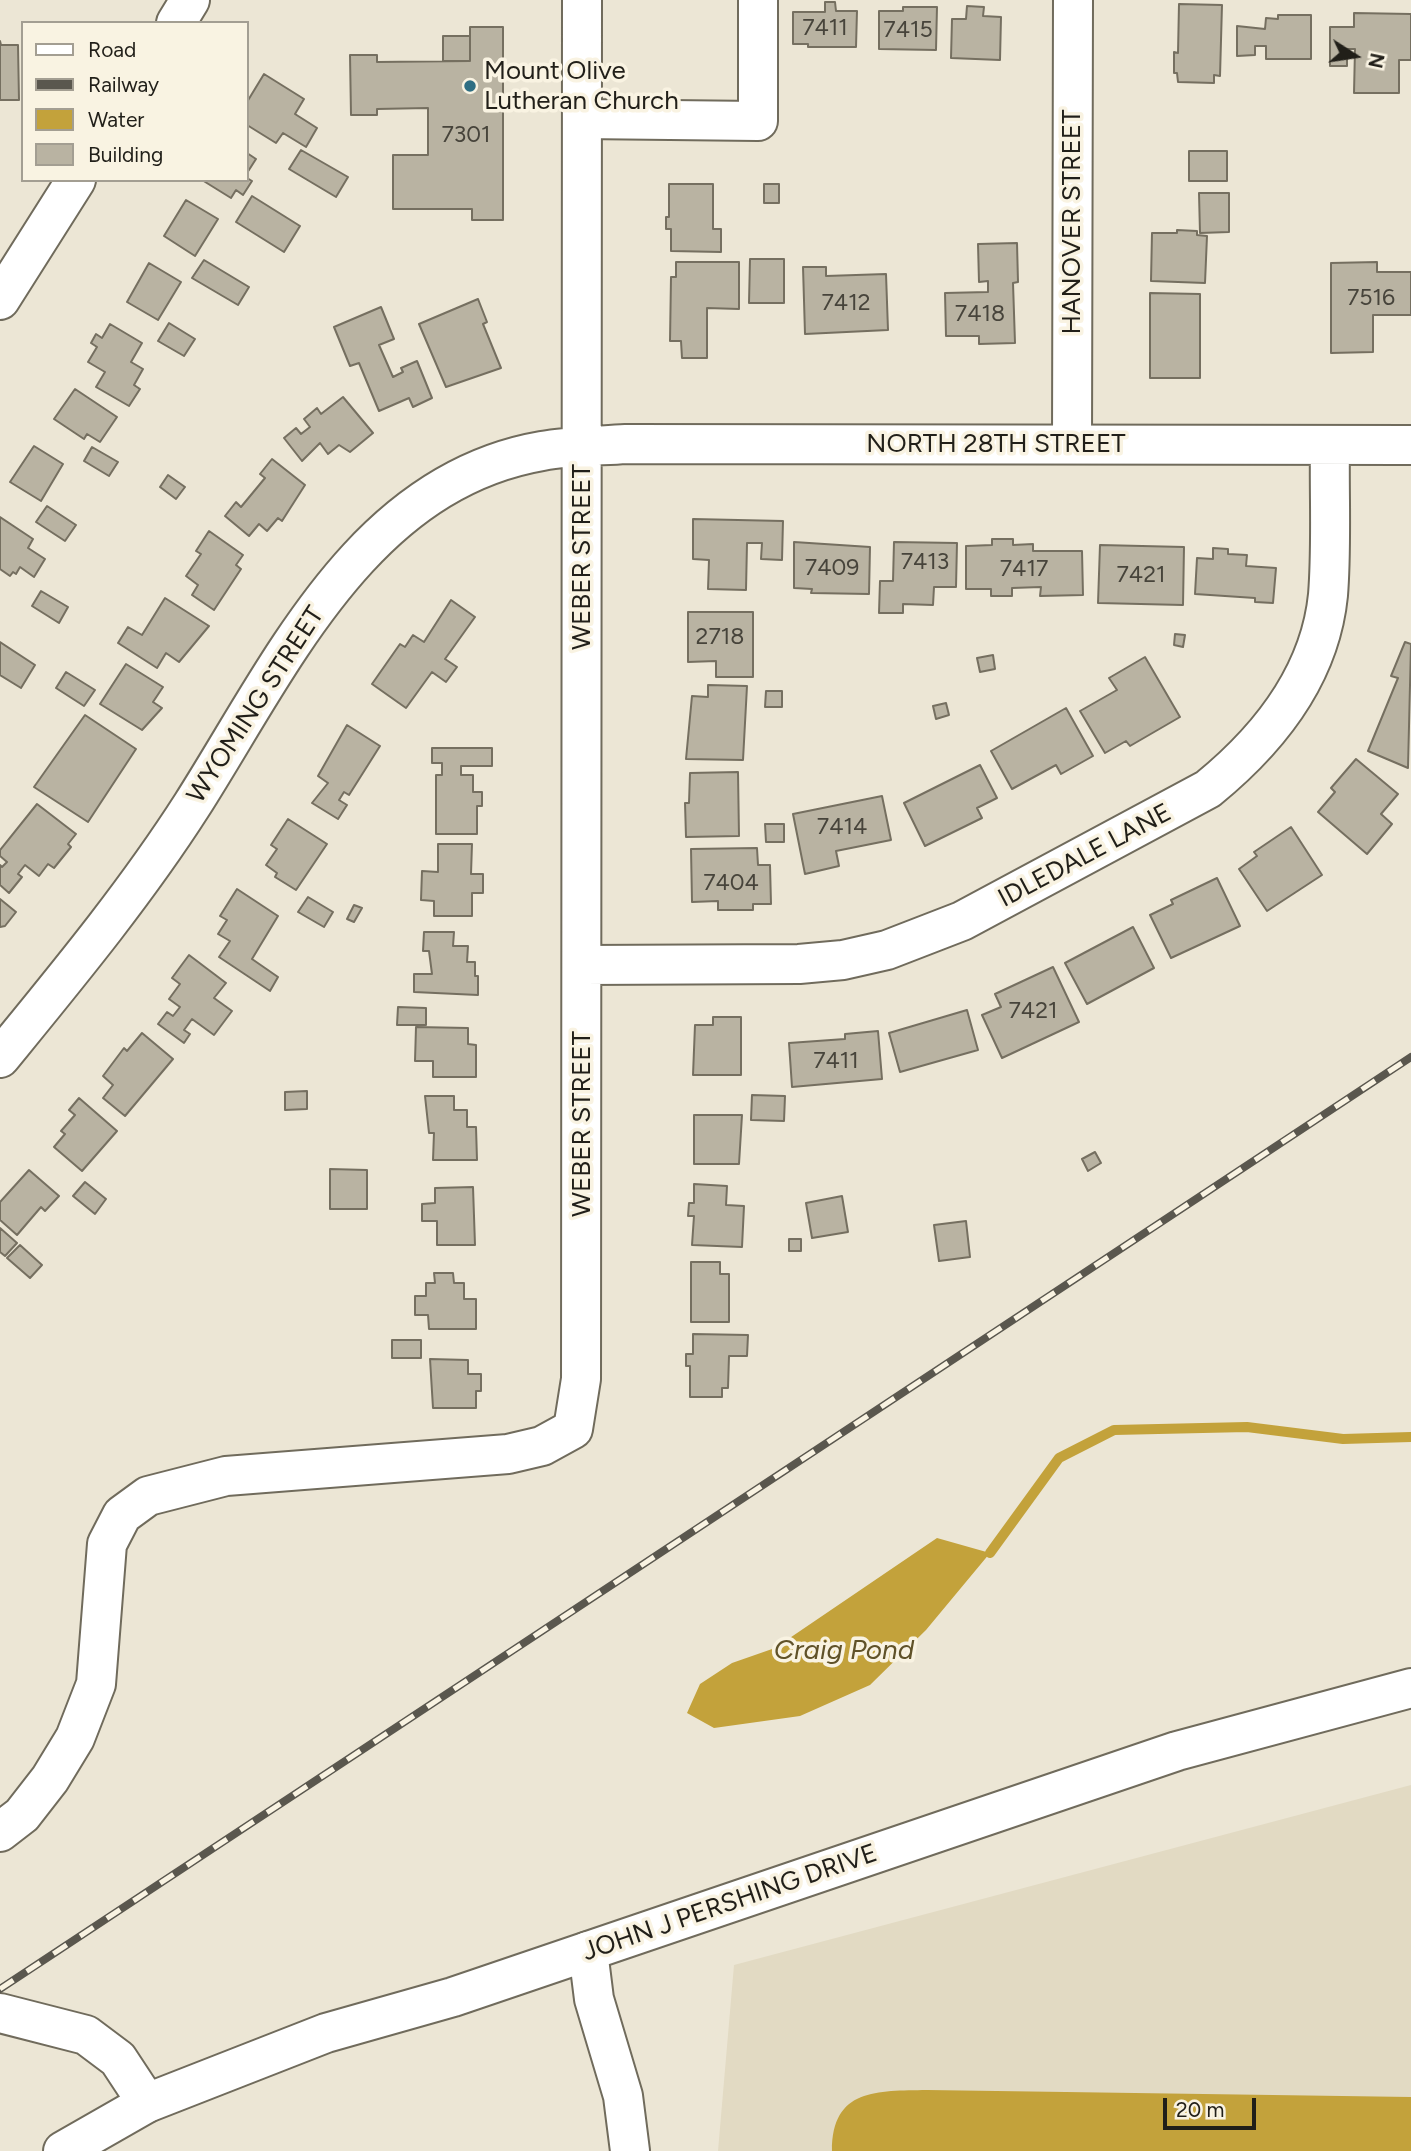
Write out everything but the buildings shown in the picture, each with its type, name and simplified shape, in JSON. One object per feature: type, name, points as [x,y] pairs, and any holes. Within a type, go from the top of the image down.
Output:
[{"type":"street","points":[[177,21],[190,0]]},
{"type":"street","name":"WEBER STREET","points":[[0,1832],[22,1815],[50,1779],[75,1738],[96,1684],[107,1544],[122,1515],[148,1496],[226,1476],[508,1454],[542,1447],[573,1429],[581,1379],[582,0]]},
{"type":"street","points":[[582,119],[758,121],[758,0]]},
{"type":"street","name":"HANOVER STREET","points":[[1072,444],[1073,0]]},
{"type":"street","points":[[0,300],[75,182]]},
{"type":"street","name":"NORTH 28TH STREET","points":[[582,447],[626,444],[1411,445]]},
{"type":"street","name":"IDLEDALE LANE","points":[[583,965],[799,964],[843,960],[887,950],[962,921],[1208,789],[1242,762],[1272,729],[1298,687],[1316,646],[1328,594],[1330,445]]},
{"type":"street","name":"WYOMING STREET","points":[[0,1058],[101,932],[190,808],[312,615],[365,549],[389,526],[452,483],[486,468],[541,451],[582,447]]},
{"type":"street","name":"JOHN J PERSHING DRIVE","points":[[63,2151],[147,2103],[326,2032],[453,1997],[1177,1751],[1411,1688]]},
{"type":"street","points":[[588,1951],[594,2000],[623,2096],[630,2151]]},
{"type":"street","points":[[0,2013],[86,2035],[118,2059],[147,2103]]},
{"type":"shaded area","points":[[1411,1785],[1411,2151],[718,2151],[734,1965]]},
{"type":"water","name":"Craig Pond","points":[[937,1538],[990,1553],[926,1630],[870,1685],[800,1716],[714,1728],[687,1713],[700,1684],[732,1663],[775,1648]]},
{"type":"water","points":[[927,2090],[1411,2097],[1411,2151],[832,2151],[834,2130],[840,2115],[849,2104],[875,2093]]},
{"type":"waterway","points":[[990,1553],[1059,1458],[1114,1430],[1247,1427],[1343,1439],[1411,1437]]},
{"type":"railway","points":[[0,1989],[1411,1057]]},
{"type":"place","name":"Mount Olive Lutheran Church","points":[[470,86]]}]
